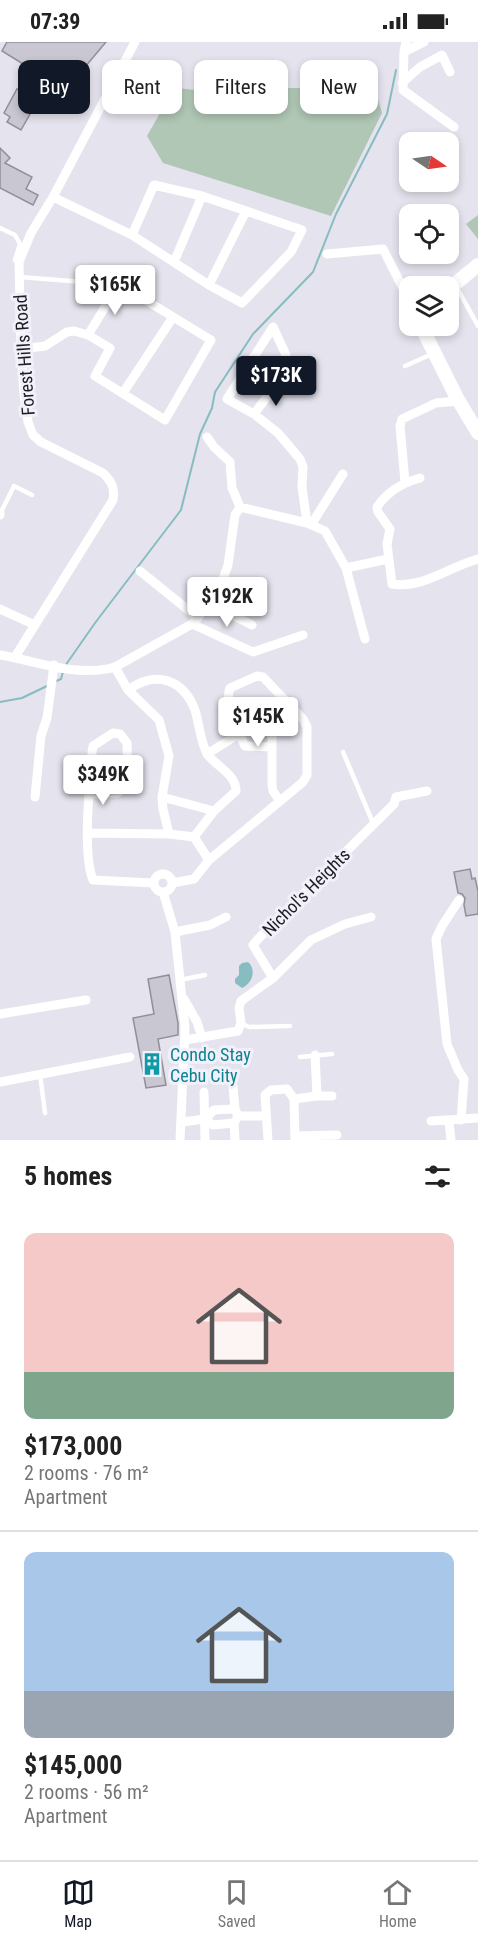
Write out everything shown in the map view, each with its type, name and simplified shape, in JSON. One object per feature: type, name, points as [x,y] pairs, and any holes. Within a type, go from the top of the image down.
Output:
[{"type":"street","name":"Forest Hills Road","points":[[15,657],[113,500],[114,492],[111,481],[103,473],[41,442],[33,435],[28,422],[24,395],[19,262],[31,233],[53,197],[135,42]]},
{"type":"street","points":[[406,42],[403,90],[454,127]]},
{"type":"street","points":[[404,52],[424,42]]},
{"type":"street","points":[[402,82],[420,67],[442,54],[450,72]]},
{"type":"street","points":[[53,197],[132,235],[209,285],[242,303],[291,252],[302,230],[202,196],[154,185],[132,235]]},
{"type":"street","points":[[174,262],[202,196]]},
{"type":"street","points":[[209,285],[246,211]]},
{"type":"street","points":[[327,254],[383,249],[399,280]]},
{"type":"street","points":[[459,281],[478,265]]},
{"type":"street","points":[[21,350],[45,346],[67,332],[88,334],[110,348],[95,376],[165,420],[211,340],[119,284],[88,334]]},
{"type":"street","points":[[123,393],[173,317]]},
{"type":"street","points":[[286,355],[273,327],[227,399],[254,414],[278,433],[300,459],[303,467],[302,487],[309,524]]},
{"type":"street","points":[[426,336],[478,433]]},
{"type":"street","points":[[253,357],[269,394]]},
{"type":"street","points":[[254,414],[269,394],[281,384]]},
{"type":"street","points":[[405,482],[401,424],[407,416],[436,403],[459,401]]},
{"type":"street","points":[[207,438],[230,462],[232,488],[240,507]]},
{"type":"street","points":[[309,524],[343,474]]},
{"type":"street","points":[[420,478],[405,482],[389,493],[377,507],[390,529],[387,544],[392,581],[395,585],[429,580],[461,563],[478,559]]},
{"type":"street","points":[[240,507],[309,524],[325,531],[346,568],[365,639]]},
{"type":"street","points":[[0,655],[70,669],[91,671],[115,667],[195,621],[222,582],[228,565],[235,515],[240,507]]},
{"type":"street","points":[[346,568],[388,559]]},
{"type":"street","points":[[140,571],[195,621],[253,651],[303,634]]},
{"type":"street","points":[[208,603],[252,625]]},
{"type":"street","points":[[0,609],[35,625]]},
{"type":"street","points":[[35,797],[41,736],[47,718],[55,666]]},
{"type":"street","points":[[115,667],[128,690],[159,720],[169,756],[162,796],[169,834]]},
{"type":"street","points":[[172,883],[194,879],[208,860],[303,782],[307,775],[307,727],[303,719],[263,677],[257,676],[230,688],[227,695],[245,746],[272,747]]},
{"type":"street","points":[[128,690],[137,684],[160,679],[177,685],[190,700],[195,711],[207,754],[233,779],[236,785],[236,791],[214,811],[194,837]]},
{"type":"street","points":[[280,801],[273,791],[272,716],[285,700]]},
{"type":"street","points":[[90,794],[118,793],[126,784],[127,743],[120,734],[113,733],[93,746],[90,794],[88,833],[89,870],[93,880],[153,883]]},
{"type":"street","points":[[207,754],[239,734]]},
{"type":"street","name":"Nichol's Heights","points":[[273,978],[253,945],[391,807],[398,796],[427,791]]},
{"type":"street","points":[[162,796],[214,811]]},
{"type":"street","points":[[88,833],[169,834],[194,837]]},
{"type":"street","points":[[194,837],[208,860]]},
{"type":"street","points":[[166,873],[172,883],[171,887],[164,892],[154,888],[153,883],[155,877],[166,873]]},
{"type":"street","points":[[164,892],[175,932],[185,1040],[180,1140]]},
{"type":"street","points":[[459,900],[436,939],[447,1044],[464,1080],[461,1120]]},
{"type":"street","points":[[175,932],[210,925],[226,917]]},
{"type":"street","points":[[185,1040],[238,1030],[242,1023],[239,1008],[241,1001],[273,978],[311,940],[345,924],[371,917]]},
{"type":"street","points":[[181,995],[197,1022],[202,1038]]},
{"type":"street","points":[[0,1014],[86,1000]]},
{"type":"street","points":[[315,1055],[317,1095]]},
{"type":"street","points":[[0,1082],[130,1058]]},
{"type":"street","points":[[233,1087],[236,1116],[235,1140]]},
{"type":"street","points":[[268,1140],[265,1095],[272,1090],[287,1089],[294,1099],[295,1138],[337,1135]]},
{"type":"street","points":[[204,1092],[205,1140]]},
{"type":"street","points":[[294,1099],[317,1095],[332,1096]]},
{"type":"street","points":[[182,1122],[205,1119],[214,1110],[236,1116],[266,1116]]},
{"type":"street","points":[[205,1119],[213,1125],[236,1116]]},
{"type":"street","points":[[431,1121],[478,1118]]},
{"type":"street","points":[[449,1121],[451,1140]]},
{"type":"lane","points":[[0,228],[15,235],[20,244],[15,260],[19,262]]},
{"type":"lane","points":[[20,277],[83,282]]},
{"type":"lane","points":[[459,298],[478,326]]},
{"type":"lane","points":[[405,366],[434,353]]},
{"type":"lane","points":[[0,514],[14,486],[32,495]]},
{"type":"lane","points":[[344,752],[374,823]]},
{"type":"lane","points":[[180,980],[205,975]]},
{"type":"lane","points":[[242,1023],[249,1027],[290,1026]]},
{"type":"lane","points":[[300,1057],[332,1054]]},
{"type":"lane","points":[[40,1074],[45,1113]]},
{"type":"green space","points":[[288,88],[300,88],[300,114],[378,114],[378,99],[382,113],[331,216],[163,163],[147,136],[159,114],[182,114],[182,89],[194,90],[194,114],[288,114]]},
{"type":"green space","points":[[478,215],[478,239],[466,224]]},
{"type":"water","points":[[248,962],[253,973],[248,983],[242,988],[235,983],[235,979],[239,975],[239,966]]},
{"type":"building","points":[[7,42],[106,42],[90,61],[18,61],[2,51]]},
{"type":"building","points":[[17,89],[18,114],[30,114],[21,130],[7,122],[10,117],[4,113]]},
{"type":"building","points":[[0,148],[10,158],[5,163],[32,177],[26,189],[38,195],[33,205],[0,188]]},
{"type":"building","points":[[470,869],[478,891],[478,914],[466,916],[465,898],[458,893],[454,872]]},
{"type":"building","points":[[169,975],[178,1035],[158,1039],[166,1085],[146,1088],[133,1018],[154,1014],[148,979]]},
{"type":"waterway","points":[[65,666],[181,510],[200,434],[212,408],[215,392],[253,334],[313,272],[336,214],[387,114],[396,70]]},
{"type":"waterway","points":[[54,682],[61,679],[63,672]]},
{"type":"waterway","points":[[0,702],[22,698],[49,685]]},
{"type":"place","name":"Condo Stay Cebu City","points":[[152,1064]]}]
